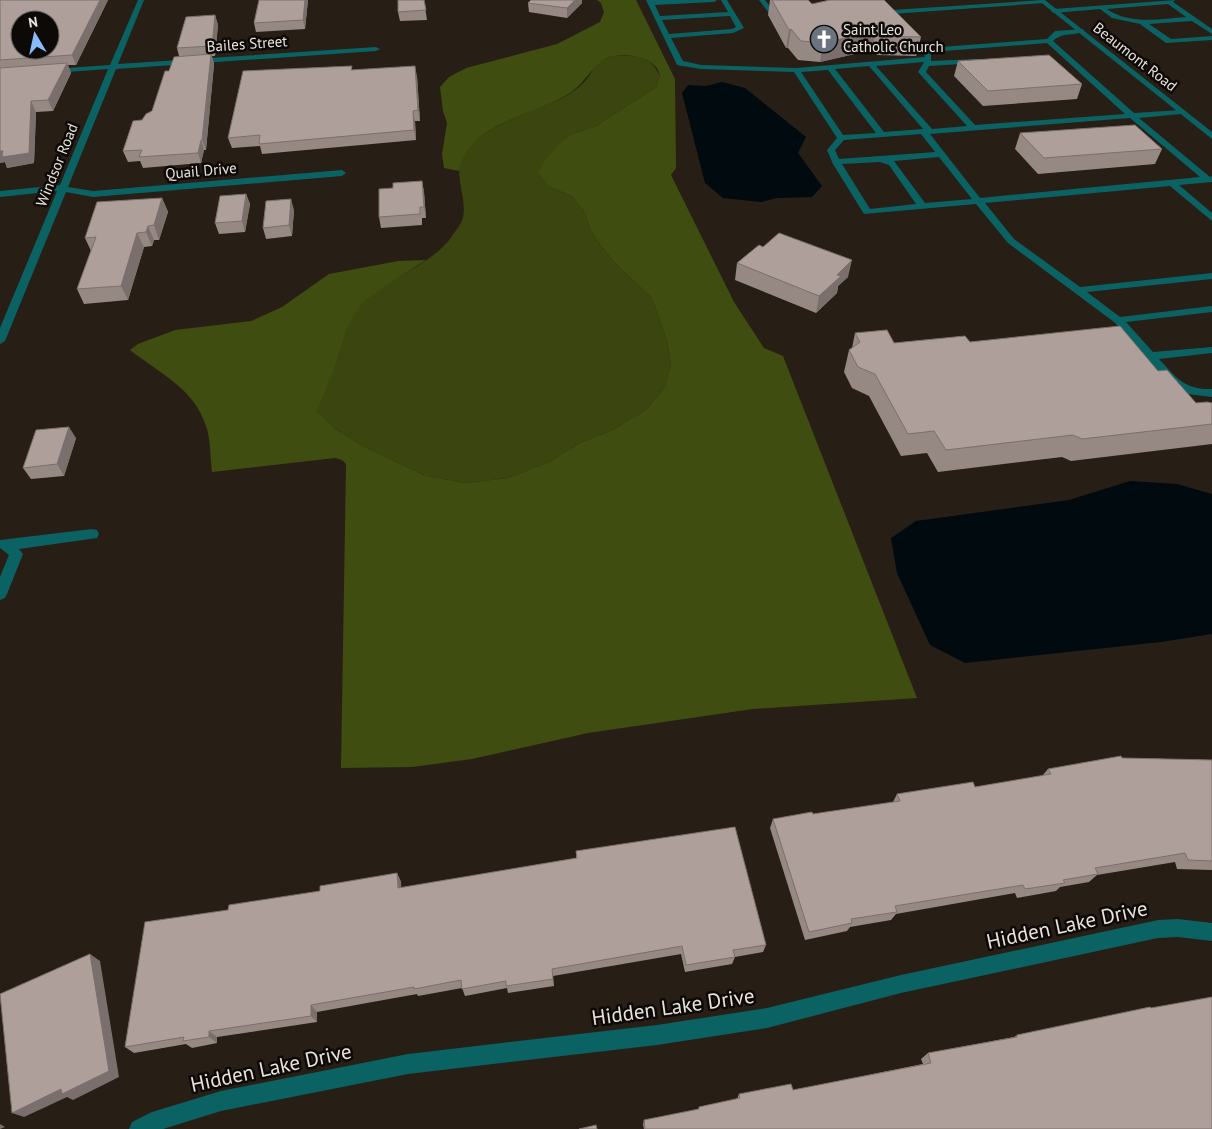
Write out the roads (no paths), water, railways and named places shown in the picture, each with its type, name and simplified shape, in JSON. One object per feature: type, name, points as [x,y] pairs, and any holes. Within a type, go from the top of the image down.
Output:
[{"type":"street","name":"Windsor Road","points":[[0,341],[141,0]]},
{"type":"street","points":[[714,0],[649,1],[680,63],[701,67],[796,70],[871,64],[986,60]]},
{"type":"street","points":[[666,36],[733,31],[740,28],[724,0]]},
{"type":"street","points":[[762,0],[771,12],[790,10]]},
{"type":"street","points":[[868,8],[892,12],[996,2],[1042,1]]},
{"type":"street","name":"Beaumont Road","points":[[1042,1],[1212,136]]},
{"type":"street","points":[[1054,11],[1170,1],[1212,32]]},
{"type":"street","points":[[1101,7],[1114,18],[1142,22],[1193,19]]},
{"type":"street","points":[[657,18],[732,12]]},
{"type":"street","points":[[892,12],[898,18]]},
{"type":"street","points":[[1142,22],[1169,41],[1212,38]]},
{"type":"street","points":[[974,128],[922,72],[928,61],[924,47],[1049,41],[1058,33],[1080,31]]},
{"type":"street","points":[[1049,41],[1132,116],[1210,179]]},
{"type":"street","name":"Bailes Street","points":[[47,71],[376,49]]},
{"type":"street","points":[[1056,56],[1066,56]]},
{"type":"street","points":[[871,64],[927,132],[941,154],[1011,241],[1118,320],[1184,390],[1200,394],[1212,393]]},
{"type":"street","points":[[830,67],[882,135]]},
{"type":"street","points":[[796,70],[841,138]]},
{"type":"street","points":[[1182,112],[841,138],[831,150],[836,162],[867,212],[1210,179]]},
{"type":"street","points":[[836,162],[941,154]]},
{"type":"street","points":[[881,160],[892,163],[922,206]]},
{"type":"street","name":"Quail Drive","points":[[0,194],[62,188],[93,194],[342,173]]},
{"type":"street","points":[[1172,183],[1212,218]]},
{"type":"street","points":[[1078,290],[1212,276]]},
{"type":"street","points":[[1150,356],[1212,350]]},
{"type":"street","points":[[4,544],[92,534]]},
{"type":"street","points":[[0,594],[16,554],[4,544]]},
{"type":"street","name":"Hidden Lake Drive","points":[[139,1129],[152,1122],[221,1101],[408,1064],[658,1035],[767,1018],[901,984],[1158,929],[1178,928],[1212,932]]},
{"type":"lane","points":[[1118,320],[1212,309]]},
{"type":"place","name":"Saint Leo Catholic Church","points":[[824,39]]}]
